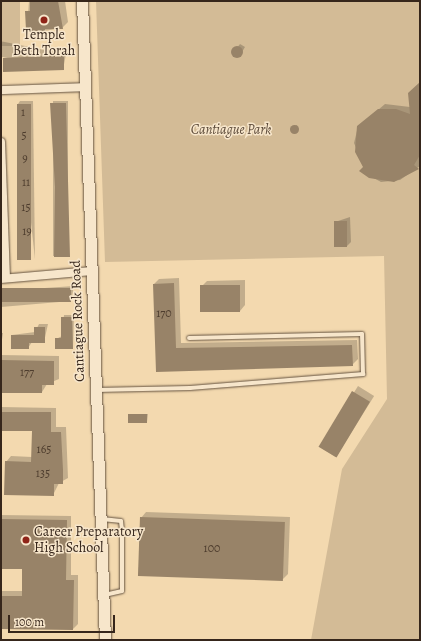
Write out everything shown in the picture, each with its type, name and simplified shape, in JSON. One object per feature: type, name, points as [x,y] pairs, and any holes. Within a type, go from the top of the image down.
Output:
[{"type":"main road","name":"Cantiague Rock Road","points":[[82,1],[105,640]]},
{"type":"street","points":[[1,90],[85,87]]},
{"type":"street","points":[[1,142],[3,278],[91,272]]},
{"type":"lane","points":[[96,390],[190,388],[363,374],[362,334],[189,338]]},
{"type":"lane","points":[[101,519],[121,521],[122,531],[122,591],[104,595]]},
{"type":"green space","points":[[1,1],[20,1],[20,46],[1,46]]},
{"type":"green space","name":"Cantiague Park","points":[[96,1],[420,1],[420,640],[311,640],[342,469],[387,399],[384,256],[105,262]]},
{"type":"building","name":"Temple Beth Torah","points":[[30,1],[58,1],[63,29],[45,29],[45,34],[31,35],[31,30],[26,30],[25,11],[30,11]]},
{"type":"building","points":[[239,46],[242,47],[242,57],[235,58],[232,57],[231,50],[232,47]]},
{"type":"building","points":[[64,56],[64,70],[3,72],[3,58]]},
{"type":"building","points":[[420,82],[420,155],[414,165],[419,169],[394,182],[369,178],[359,171],[363,167],[355,152],[357,126],[378,109],[396,109],[410,114],[408,93]]},
{"type":"building","points":[[50,103],[66,103],[70,257],[54,257],[55,187]]},
{"type":"building","points":[[17,104],[31,104],[31,260],[17,260]]},
{"type":"building","points":[[294,124],[299,129],[294,134],[289,129]]},
{"type":"building","points":[[334,221],[347,221],[347,247],[334,247]]},
{"type":"building","points":[[174,283],[176,348],[352,345],[353,366],[156,372],[153,284]]},
{"type":"building","points":[[200,285],[240,285],[240,312],[200,312]]},
{"type":"building","points":[[1,288],[71,288],[71,302],[1,302]]},
{"type":"building","points":[[61,317],[72,317],[73,349],[55,349],[55,338],[61,338]]},
{"type":"building","points":[[34,327],[45,327],[45,343],[29,343],[29,349],[11,349],[11,335],[34,335]]},
{"type":"building","points":[[1,360],[54,361],[54,385],[42,385],[42,393],[1,393]]},
{"type":"building","points":[[352,391],[370,402],[337,458],[319,447]]},
{"type":"building","points":[[1,412],[51,412],[51,432],[61,432],[63,470],[63,484],[54,484],[54,496],[4,495],[5,461],[31,462],[32,431],[1,431]]},
{"type":"building","points":[[128,414],[147,414],[147,423],[128,423]]},
{"type":"building","points":[[140,517],[285,522],[283,581],[138,576]]},
{"type":"building","points":[[1,519],[67,520],[66,580],[74,580],[73,630],[1,629],[1,596],[22,596],[22,569],[1,569]]},
{"type":"place","name":"Temple Beth Torah","points":[[44,20]]},
{"type":"place","name":"Career Preparatory High School","points":[[26,540]]}]
